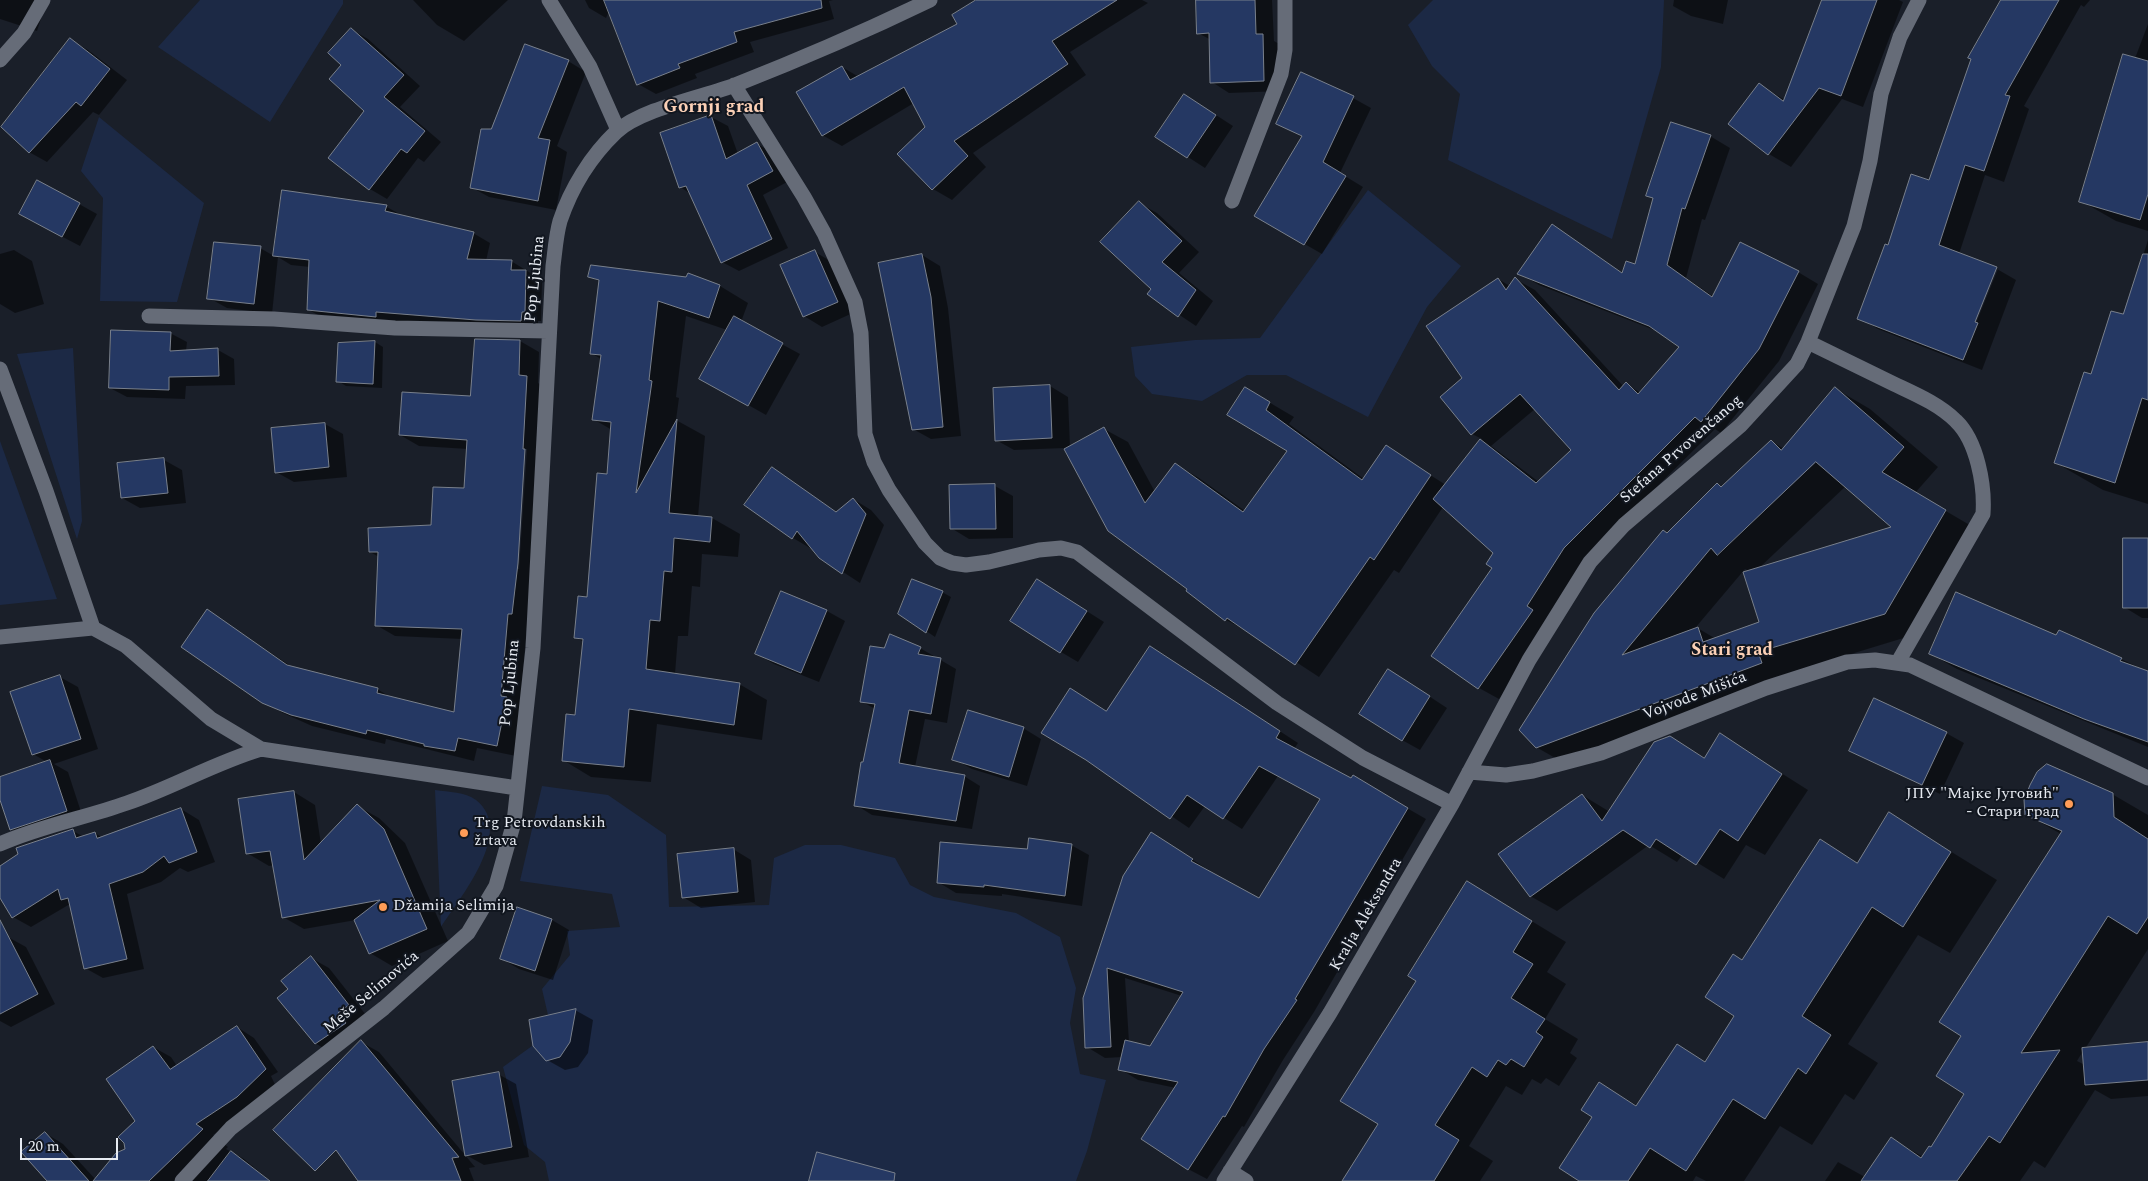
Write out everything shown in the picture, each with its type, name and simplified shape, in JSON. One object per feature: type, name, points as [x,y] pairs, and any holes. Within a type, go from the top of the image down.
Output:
[{"type":"street","points":[[0,60],[24,33],[43,0]]},
{"type":"street","points":[[549,0],[590,67],[618,130]]},
{"type":"street","name":"Pop Ljubina","points":[[517,788],[533,648],[548,331],[553,266],[560,222],[576,184],[597,152],[618,130],[655,111],[734,85],[859,34],[930,0]]},
{"type":"street","points":[[1232,201],[1281,74],[1285,50],[1285,0]]},
{"type":"street","name":"Stefana Prvovenčanog","points":[[1529,660],[1590,562],[1624,525],[1741,425],[1797,364],[1808,342],[1854,226],[1870,161],[1882,94],[1900,36],[1919,0]]},
{"type":"street","points":[[734,85],[808,204],[855,302],[861,333],[865,434],[874,462],[888,490],[925,543],[940,558],[952,563],[966,565],[989,562],[1039,550],[1061,548],[1077,552],[1277,703],[1363,758],[1452,804]]},
{"type":"street","points":[[149,316],[274,319],[395,328],[548,331]]},
{"type":"street","points":[[1808,342],[1929,401],[1957,421],[1973,448],[1978,464],[1984,496],[1983,514],[1898,662]]},
{"type":"street","points":[[0,369],[46,491],[93,628]]},
{"type":"street","points":[[0,637],[93,628],[126,646],[211,718],[260,749],[517,788]]},
{"type":"street","name":"Kralja Aleksandra","points":[[1227,1176],[1330,1013],[1452,804],[1529,660]]},
{"type":"street","name":"Vojvode Mišića","points":[[1469,772],[1506,775],[1533,771],[1601,752],[1766,688],[1847,662],[1875,660],[1910,665],[2148,778]]},
{"type":"street","points":[[0,844],[127,803],[169,787],[234,757],[260,749]]},
{"type":"street","name":"Meše Selimovića","points":[[182,1181],[231,1128],[384,1008],[468,933],[496,886],[514,822],[517,788]]},
{"type":"street","points":[[1227,1176],[1246,1181]]},
{"type":"shaded area","points":[[200,0],[343,0],[343,4],[270,122],[158,47]]},
{"type":"shaded area","points":[[1433,0],[1664,0],[1661,67],[1612,239],[1448,160],[1460,94],[1432,66],[1408,25]]},
{"type":"shaded area","points":[[99,117],[204,203],[177,302],[100,301],[103,198],[81,171]]},
{"type":"shaded area","points":[[1368,190],[1461,266],[1427,307],[1368,417],[1286,375],[1247,375],[1202,401],[1152,394],[1135,376],[1131,347],[1195,340],[1260,338]]},
{"type":"shaded area","points":[[73,348],[82,521],[77,539],[17,354]]},
{"type":"shaded area","points":[[0,441],[57,599],[0,605]]},
{"type":"shaded area","points":[[542,786],[608,795],[666,835],[669,907],[769,905],[774,858],[805,845],[841,845],[895,858],[910,885],[934,897],[1016,913],[1060,937],[1076,988],[1070,1023],[1080,1074],[1106,1080],[1087,1151],[1076,1181],[549,1181],[545,1162],[524,1145],[503,1067],[532,1046],[529,1020],[548,1015],[542,989],[570,955],[567,931],[620,927],[612,894],[520,881]]},
{"type":"shaded area","points":[[435,790],[472,797],[487,813],[490,829],[487,846],[471,883],[441,927]]},
{"type":"building","points":[[604,0],[821,0],[822,8],[734,32],[737,42],[678,64],[680,68],[637,85]]},
{"type":"building","points":[[976,0],[1117,0],[1052,41],[1068,64],[954,141],[968,156],[932,190],[897,154],[925,127],[904,87],[822,136],[796,92],[842,66],[850,80],[957,24],[952,15]]},
{"type":"building","points":[[1196,0],[1255,0],[1256,34],[1263,34],[1264,81],[1210,83],[1209,33],[1197,34]]},
{"type":"building","points":[[1822,0],[1877,0],[1841,96],[1819,88],[1768,155],[1728,124],[1759,83],[1783,101]]},
{"type":"building","points":[[2001,0],[2059,0],[2005,95],[2010,96],[1984,171],[1965,165],[1939,245],[1997,267],[1975,322],[1978,323],[1963,360],[1857,319],[1885,244],[1888,245],[1911,174],[1929,180],[1971,59],[1968,58]]},
{"type":"building","points":[[351,28],[404,75],[384,97],[425,131],[407,153],[401,149],[369,190],[328,158],[364,111],[329,79],[341,65],[328,53]]},
{"type":"building","points":[[70,38],[110,69],[81,106],[76,102],[29,153],[1,127]]},
{"type":"building","points":[[525,44],[569,60],[538,138],[550,140],[538,201],[470,188],[481,129],[491,129]]},
{"type":"building","points":[[2123,54],[2148,61],[2148,194],[2140,220],[2079,202]]},
{"type":"building","points":[[1301,72],[1354,96],[1323,162],[1346,176],[1304,245],[1254,216],[1302,136],[1276,124]]},
{"type":"building","points":[[1184,94],[1216,115],[1187,158],[1155,137]]},
{"type":"building","points":[[711,115],[726,159],[757,142],[773,171],[747,185],[772,239],[721,263],[686,186],[679,188],[660,133]]},
{"type":"building","points":[[1671,122],[1711,135],[1685,209],[1682,208],[1667,265],[1712,297],[1740,242],[1799,271],[1759,349],[1701,422],[1695,417],[1564,548],[1527,606],[1533,610],[1478,689],[1431,656],[1492,568],[1486,564],[1493,553],[1433,499],[1480,439],[1536,483],[1571,450],[1520,394],[1471,435],[1440,397],[1462,378],[1426,326],[1498,278],[1506,290],[1515,277],[1619,390],[1626,382],[1638,394],[1679,347],[1649,326],[1517,274],[1552,224],[1622,273],[1626,261],[1635,264],[1653,198],[1646,196]]},
{"type":"building","points":[[37,180],[80,203],[62,237],[19,214]]},
{"type":"building","points":[[282,190],[387,205],[385,211],[474,232],[467,259],[512,260],[511,270],[526,270],[525,312],[522,312],[521,321],[476,320],[376,312],[376,317],[307,310],[309,260],[273,256]]},
{"type":"building","points":[[1139,201],[1182,241],[1162,262],[1196,290],[1178,317],[1147,294],[1151,289],[1100,242]]},
{"type":"building","points":[[214,242],[261,246],[254,304],[207,299]]},
{"type":"building","points":[[815,250],[838,302],[803,317],[780,265]]},
{"type":"building","points":[[922,254],[931,297],[943,427],[912,430],[878,263]]},
{"type":"building","points":[[2143,254],[2148,254],[2148,400],[2142,398],[2115,483],[2054,463],[2084,372],[2091,374],[2111,311],[2123,314]]},
{"type":"building","points":[[591,265],[686,277],[688,273],[720,285],[709,318],[658,301],[649,380],[652,381],[636,493],[677,419],[669,513],[712,517],[710,542],[674,538],[672,572],[664,571],[660,621],[650,620],[646,669],[740,683],[734,725],[629,709],[624,767],[562,761],[566,714],[575,715],[583,639],[574,638],[578,596],[587,597],[597,473],[607,474],[611,422],[592,420],[601,355],[590,354],[599,280],[588,277]]},
{"type":"building","points":[[734,316],[783,343],[748,406],[699,379]]},
{"type":"building","points":[[111,330],[171,332],[170,351],[218,348],[219,376],[169,377],[169,390],[109,388]]},
{"type":"building","points":[[475,339],[520,340],[519,375],[527,376],[523,449],[525,449],[518,563],[512,614],[508,614],[501,696],[507,697],[497,746],[458,738],[455,751],[424,746],[424,744],[367,730],[366,734],[291,715],[262,703],[181,647],[207,609],[287,665],[378,688],[377,693],[454,712],[462,629],[375,626],[378,552],[369,552],[368,528],[431,525],[433,487],[464,488],[467,440],[399,435],[402,392],[470,396]]},
{"type":"building","points":[[375,341],[373,384],[336,382],[338,343]]},
{"type":"building","points":[[1050,385],[1052,438],[995,441],[993,388]]},
{"type":"building","points":[[1245,387],[1270,402],[1266,410],[1362,480],[1386,445],[1431,475],[1374,560],[1370,557],[1295,665],[1227,618],[1225,621],[1186,591],[1187,589],[1108,531],[1064,449],[1104,427],[1145,503],[1175,463],[1243,512],[1287,451],[1227,415]]},
{"type":"building","points":[[1835,387],[1904,447],[1882,472],[1946,510],[1885,614],[1758,652],[1762,663],[1536,748],[1519,730],[1594,613],[1663,530],[1667,533],[1717,483],[1721,487],[1771,440],[1781,450]],"holes":[[[1816,462],[1891,527],[1743,572],[1759,622],[1703,642],[1698,627],[1622,655],[1711,548],[1717,555]]]},
{"type":"building","points":[[325,423],[329,467],[275,473],[271,428]]},
{"type":"building","points":[[164,458],[168,493],[121,498],[117,463]]},
{"type":"building","points":[[772,467],[836,512],[853,498],[866,514],[842,574],[819,558],[797,531],[792,539],[744,505]]},
{"type":"building","points":[[995,484],[996,529],[950,529],[949,485]]},
{"type":"building","points":[[2123,538],[2148,538],[2148,608],[2123,608]]},
{"type":"building","points":[[912,579],[943,591],[926,633],[898,614]]},
{"type":"building","points":[[1037,579],[1087,611],[1060,653],[1010,621]]},
{"type":"building","points":[[781,591],[827,610],[801,673],[755,654]]},
{"type":"building","points":[[1956,592],[2056,635],[2059,630],[2122,658],[2120,661],[2148,671],[2148,742],[2084,719],[1929,654]]},
{"type":"building","points":[[890,634],[921,647],[918,654],[941,658],[931,714],[909,710],[899,763],[965,775],[956,821],[854,806],[861,762],[863,762],[875,704],[860,702],[870,646],[884,648]]},
{"type":"building","points":[[1150,646],[1280,731],[1276,738],[1351,778],[1353,775],[1408,808],[1295,999],[1297,1000],[1264,1049],[1225,1117],[1223,1116],[1188,1170],[1141,1139],[1178,1082],[1118,1070],[1125,1040],[1150,1046],[1183,992],[1107,968],[1111,1047],[1085,1048],[1083,998],[1123,876],[1151,832],[1193,859],[1191,861],[1259,898],[1320,799],[1259,766],[1223,819],[1187,795],[1170,819],[1086,760],[1041,733],[1070,688],[1106,711]]},
{"type":"building","points":[[1388,669],[1430,696],[1402,741],[1359,714]]},
{"type":"building","points":[[60,675],[81,739],[32,755],[10,692]]},
{"type":"building","points":[[1874,698],[1947,732],[1922,785],[1849,751]]},
{"type":"building","points":[[968,710],[1024,727],[1009,777],[952,760]]},
{"type":"building","points":[[1720,733],[1782,774],[1738,841],[1720,829],[1696,865],[1656,839],[1650,848],[1623,830],[1530,897],[1498,854],[1582,794],[1602,821],[1654,742],[1670,736],[1704,758]]},
{"type":"building","points":[[50,760],[67,811],[10,830],[0,800],[0,777]]},
{"type":"building","points":[[2047,764],[2113,793],[2114,817],[2148,839],[2148,917],[2137,934],[2108,916],[2021,1053],[2060,1050],[2000,1143],[1989,1136],[1957,1181],[1861,1181],[1891,1137],[1921,1158],[1929,1146],[1931,1147],[1964,1094],[1936,1076],[1961,1036],[1939,1022],[2062,831],[2025,815],[2024,800],[2030,785],[2037,772]]},
{"type":"building","points":[[294,791],[304,860],[357,804],[384,829],[427,929],[369,954],[354,920],[380,900],[282,918],[270,851],[246,854],[238,799]]},
{"type":"building","points":[[181,808],[197,852],[169,863],[164,856],[143,872],[109,884],[127,959],[84,969],[68,898],[61,900],[58,889],[12,918],[0,898],[0,866],[18,854],[16,848],[73,829],[76,838],[95,832],[97,838]]},
{"type":"building","points":[[1889,812],[1951,852],[1903,927],[1872,907],[1802,1016],[1831,1035],[1806,1074],[1798,1068],[1765,1119],[1733,1099],[1686,1171],[1650,1148],[1628,1181],[1579,1181],[1559,1168],[1592,1117],[1581,1110],[1599,1082],[1636,1106],[1677,1044],[1705,1062],[1734,1016],[1705,997],[1733,954],[1742,960],[1820,839],[1857,863]]},
{"type":"building","points":[[1029,838],[1072,844],[1065,896],[984,885],[984,887],[937,883],[940,842],[1027,849]]},
{"type":"building","points":[[734,848],[738,892],[682,898],[677,854]]},
{"type":"building","points":[[1467,881],[1532,921],[1513,952],[1533,964],[1511,998],[1545,1019],[1536,1032],[1543,1037],[1524,1067],[1511,1059],[1506,1065],[1498,1060],[1487,1077],[1472,1067],[1435,1125],[1459,1140],[1434,1181],[1342,1181],[1378,1124],[1340,1101],[1416,981],[1408,976]]},
{"type":"building","points":[[517,907],[552,919],[535,971],[500,959]]},
{"type":"building","points":[[0,920],[38,994],[0,1014]]},
{"type":"building","points":[[311,956],[349,1005],[338,1013],[346,1023],[315,1044],[277,998],[288,989],[281,981]]},
{"type":"building","points":[[576,1009],[570,1042],[560,1057],[546,1061],[533,1046],[529,1020]]},
{"type":"building","points":[[237,1026],[266,1069],[237,1097],[196,1124],[203,1129],[149,1181],[93,1181],[116,1153],[125,1149],[124,1143],[118,1137],[135,1121],[106,1079],[153,1046],[170,1069]]},
{"type":"building","points":[[361,1040],[459,1157],[452,1158],[461,1181],[358,1181],[336,1150],[315,1171],[273,1130]]},
{"type":"building","points":[[2148,1042],[2148,1080],[2085,1085],[2082,1048]]},
{"type":"building","points":[[499,1072],[512,1147],[465,1156],[452,1081]]},
{"type":"building","points":[[45,1132],[89,1181],[47,1181],[21,1152]]},
{"type":"building","points":[[231,1151],[270,1181],[208,1181]]},
{"type":"building","points":[[817,1152],[895,1173],[894,1181],[809,1181]]},
{"type":"place","name":"ЈПУ \"Мајке Југовић\" - Стари град","points":[[2069,804]]},
{"type":"place","name":"Trg Petrovdanskih žrtava","points":[[464,833]]},
{"type":"place","name":"Džamija Selimija","points":[[383,907]]},
{"type":"district","name":"Gornji grad","points":[[714,108]]},
{"type":"district","name":"Stari grad","points":[[1732,651]]}]
